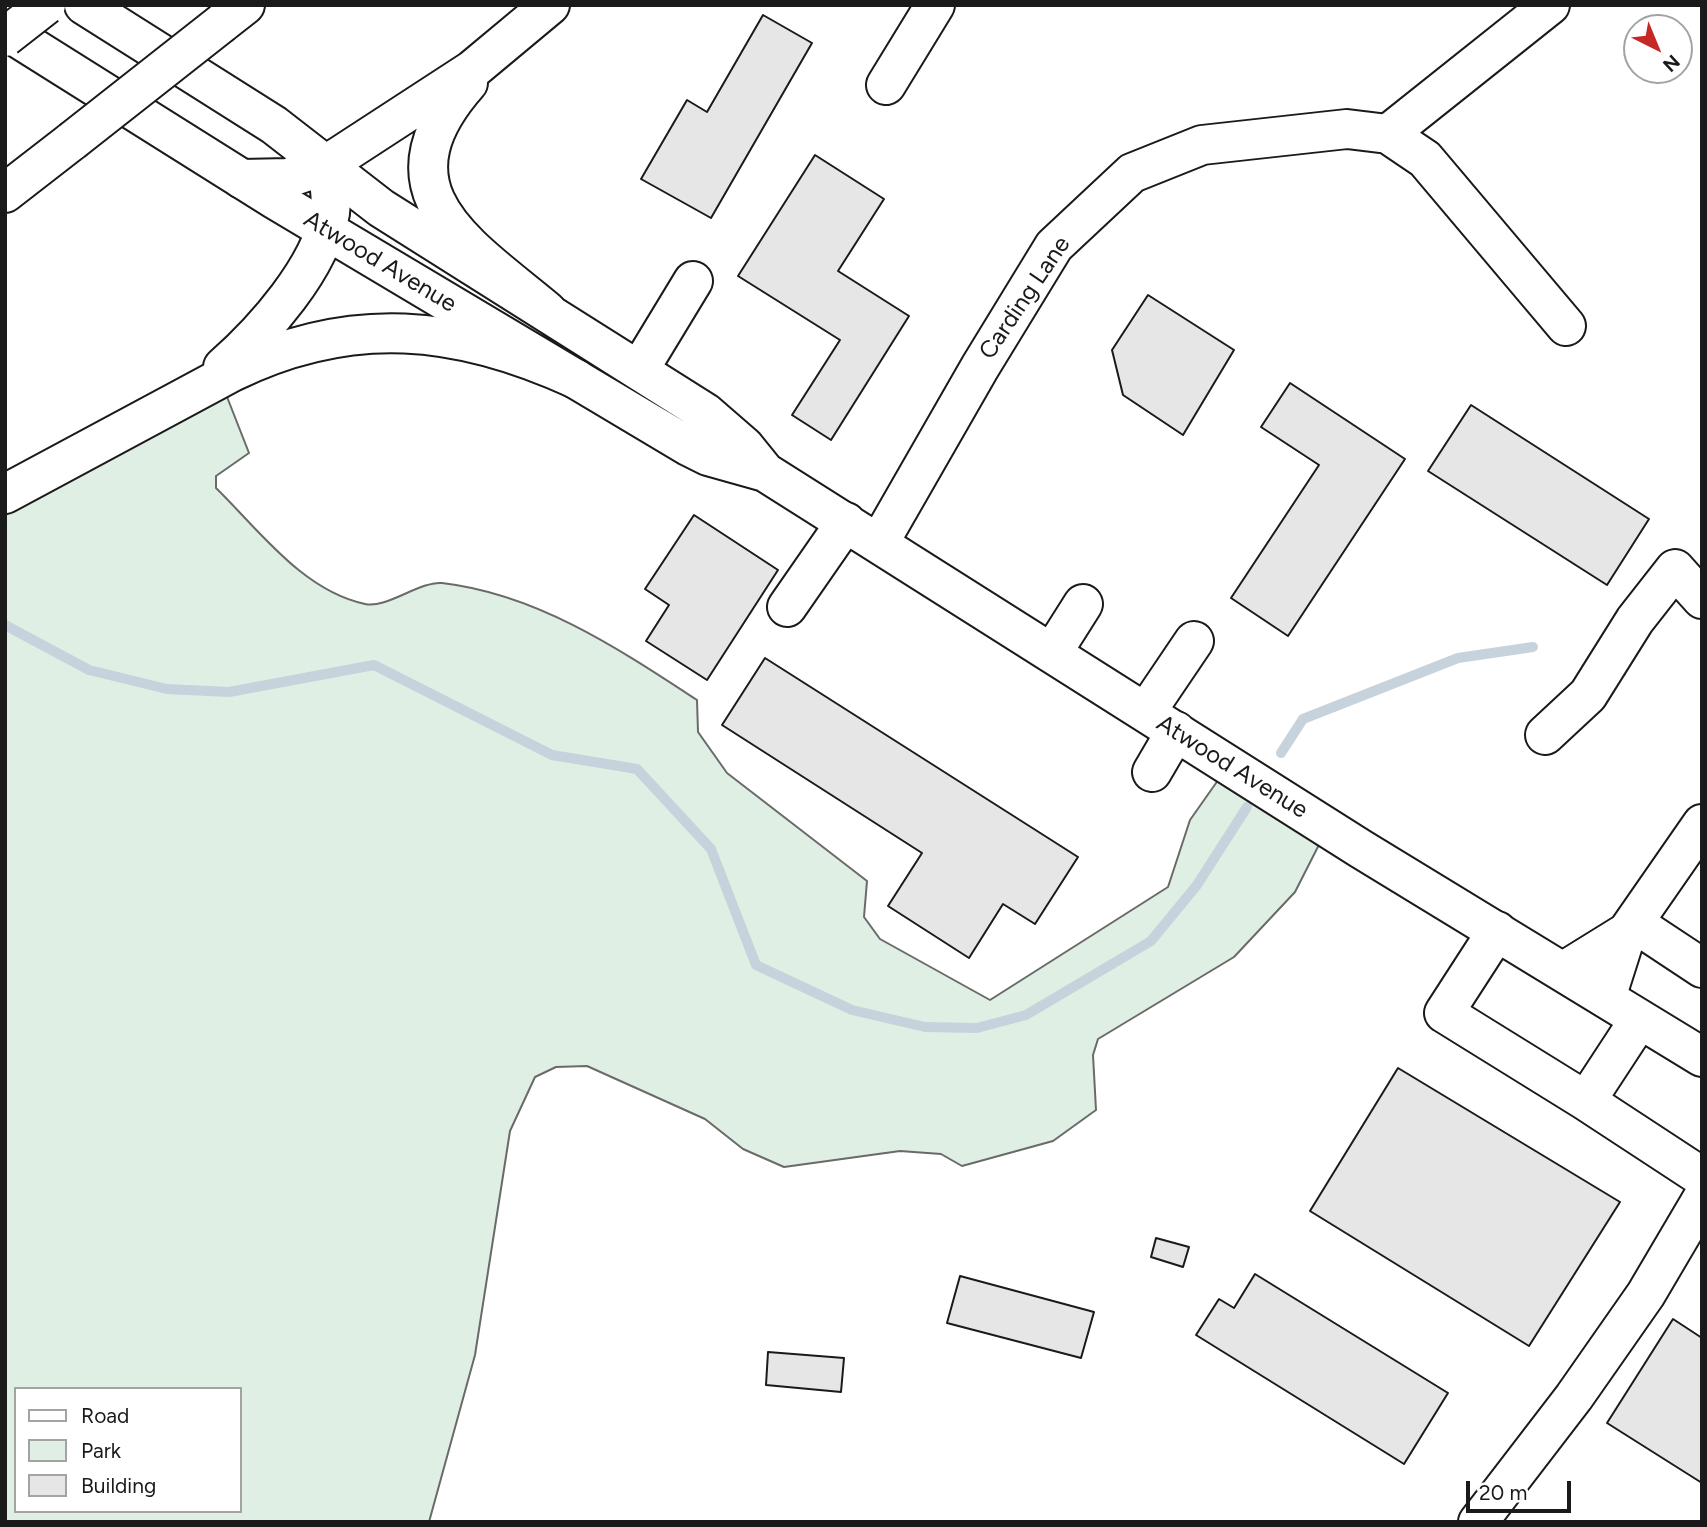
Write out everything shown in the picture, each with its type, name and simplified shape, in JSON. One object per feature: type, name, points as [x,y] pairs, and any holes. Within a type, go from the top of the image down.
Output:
[{"type":"main road","points":[[5,37],[46,5]]},
{"type":"main road","name":"Atwood Avenue","points":[[84,5],[274,125],[381,208],[639,370],[728,430],[765,472]]},
{"type":"main road","points":[[547,312],[453,229],[438,209],[429,178],[432,143],[448,108],[471,79],[550,5]]},
{"type":"main road","points":[[886,85],[935,5]]},
{"type":"main road","points":[[1388,134],[1550,5]]},
{"type":"main road","points":[[5,193],[234,14]]},
{"type":"main road","name":"Atwood Avenue","points":[[5,30],[325,230],[698,451],[765,472],[1161,722],[1702,1057]]},
{"type":"main road","points":[[242,179],[288,178],[326,164],[436,96],[520,33]]},
{"type":"main road","name":"Carding Lane","points":[[879,543],[980,367],[1054,246],[1086,201],[1132,173],[1202,145],[1347,129],[1388,134],[1425,159],[1566,326]]},
{"type":"main road","points":[[150,416],[201,385],[256,334],[295,285],[325,230],[331,197],[326,164]]},
{"type":"main road","points":[[639,370],[693,281]]},
{"type":"main road","points":[[5,495],[259,359],[314,341],[370,333],[416,333],[476,342],[535,361],[576,379]]},
{"type":"main road","points":[[788,607],[846,522]]},
{"type":"main road","points":[[1545,735],[1588,695],[1635,620],[1675,569],[1702,599]]},
{"type":"main road","points":[[1052,653],[1083,604]]},
{"type":"main road","points":[[1152,772],[1161,722],[1194,641]]},
{"type":"main road","points":[[1606,998],[1630,928],[1702,824]]},
{"type":"main road","points":[[1630,928],[1702,968]]},
{"type":"main road","points":[[1564,971],[1630,928]]},
{"type":"main road","points":[[1497,931],[1444,1013],[1702,1177]]},
{"type":"main road","points":[[1586,1101],[1639,1020]]},
{"type":"main road","points":[[1478,1522],[1574,1397],[1646,1294],[1702,1199]]},
{"type":"green space","points":[[220,379],[249,453],[216,476],[216,488],[302,573],[343,597],[365,604],[383,603],[433,584],[477,589],[544,611],[638,662],[697,700],[698,732],[727,773],[867,881],[864,917],[880,939],[990,1000],[1168,887],[1190,820],[1228,766],[1329,825],[1295,892],[1234,957],[1098,1039],[1093,1055],[1096,1110],[1053,1141],[962,1166],[941,1154],[900,1151],[784,1167],[743,1149],[705,1119],[587,1066],[556,1067],[535,1077],[510,1131],[475,1355],[429,1522],[5,1522],[5,500]]},
{"type":"building","points":[[763,15],[812,43],[711,218],[641,179],[687,100],[707,112]]},
{"type":"building","points":[[815,155],[884,199],[838,271],[909,316],[831,440],[792,415],[840,340],[738,276]]},
{"type":"building","points":[[1148,295],[1234,350],[1183,435],[1123,395],[1112,350]]},
{"type":"building","points":[[1290,383],[1405,459],[1288,636],[1231,598],[1319,465],[1261,427]]},
{"type":"building","points":[[1471,405],[1649,519],[1607,585],[1428,471]]},
{"type":"building","points":[[694,515],[778,570],[707,680],[646,641],[669,605],[645,589]]},
{"type":"building","points":[[765,658],[1078,857],[1035,924],[1003,904],[969,958],[888,906],[922,853],[722,725]]},
{"type":"building","points":[[1398,1068],[1620,1202],[1529,1346],[1310,1211]]},
{"type":"building","points":[[1156,1238],[1189,1247],[1183,1267],[1151,1257]]},
{"type":"building","points":[[1255,1274],[1448,1393],[1404,1464],[1196,1335],[1219,1299],[1234,1308]]},
{"type":"building","points":[[960,1276],[1094,1312],[1081,1358],[947,1323]]},
{"type":"building","points":[[1673,1319],[1702,1338],[1702,1483],[1607,1423]]},
{"type":"building","points":[[768,1352],[844,1358],[841,1392],[766,1385]]},
{"type":"waterway","points":[[5,625],[89,670],[167,689],[229,692],[374,665],[552,755],[637,769],[711,849],[756,965],[852,1010],[925,1027],[977,1028],[1026,1015],[1151,941],[1197,885],[1247,807]]},
{"type":"waterway","points":[[1281,753],[1303,719],[1458,658],[1533,647]]}]
